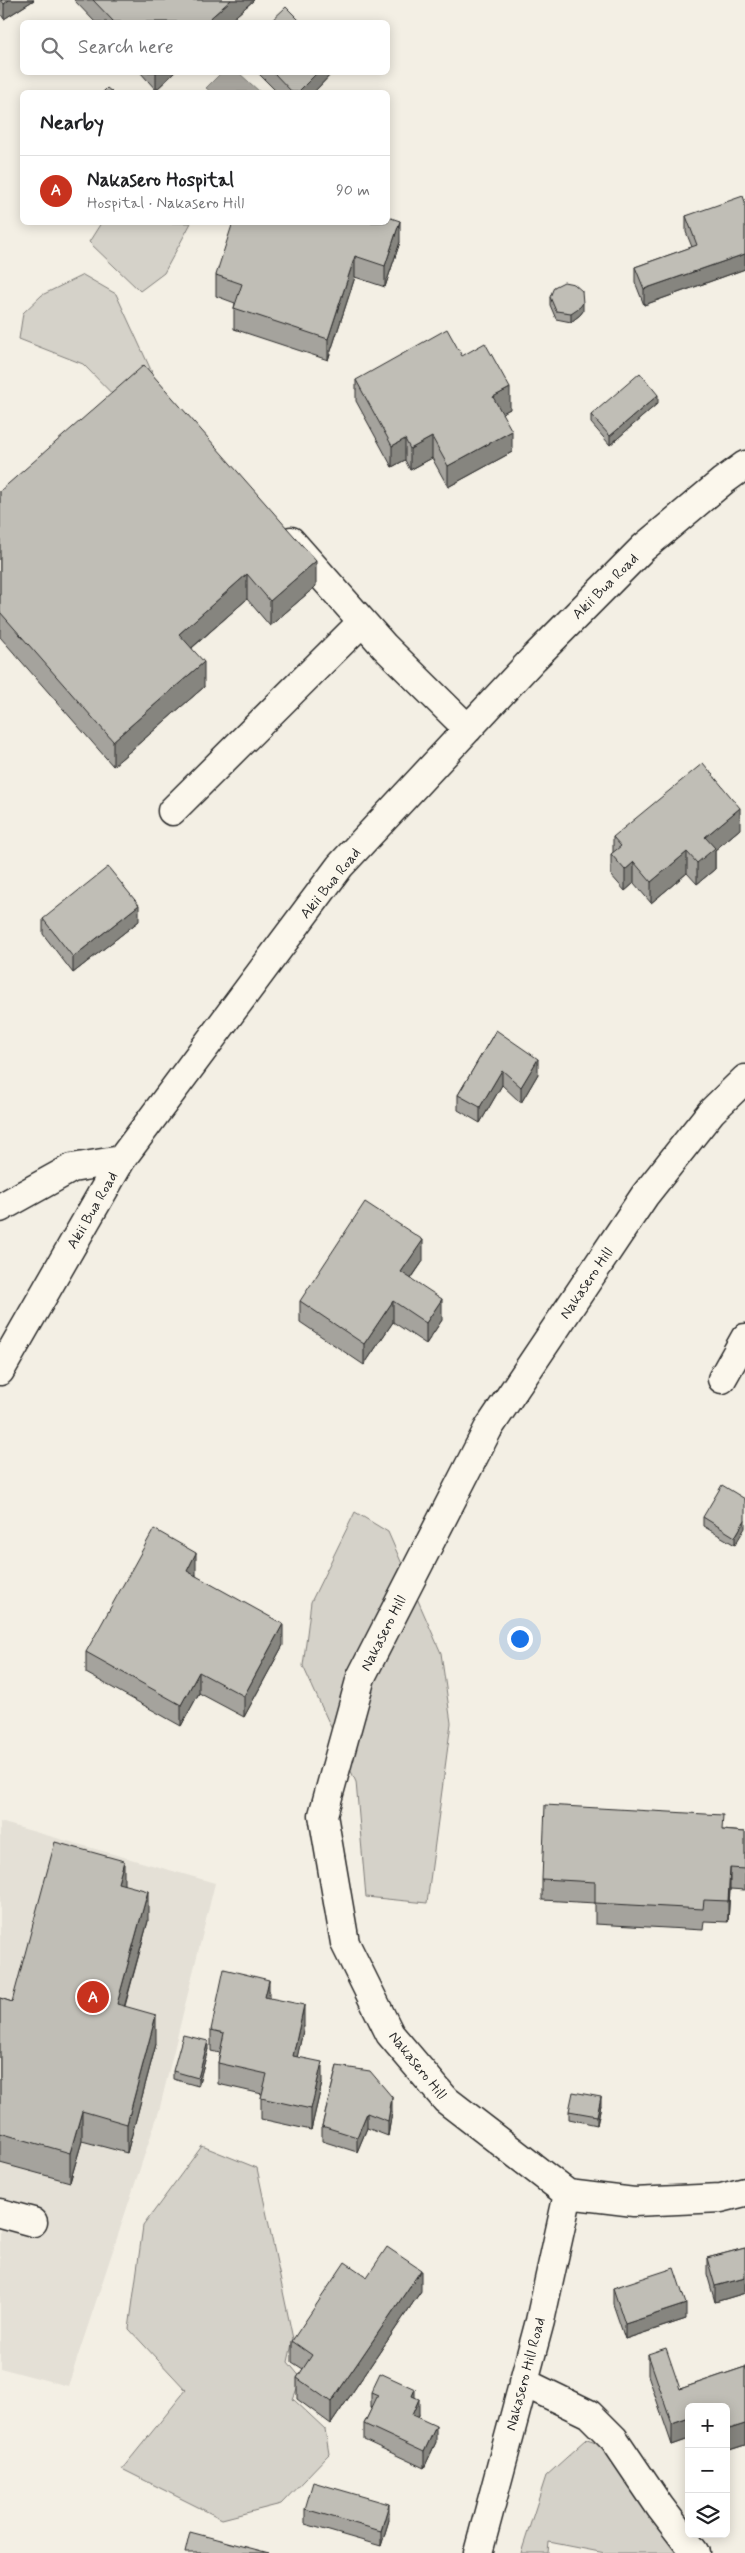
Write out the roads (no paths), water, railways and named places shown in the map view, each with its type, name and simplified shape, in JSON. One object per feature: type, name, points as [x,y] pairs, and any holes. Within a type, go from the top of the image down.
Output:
[{"type":"street","name":"Akii Bua Road","points":[[0,1371],[122,1160],[340,866],[468,729],[643,548],[723,480],[745,465]]},
{"type":"street","points":[[272,519],[384,646],[468,729]]},
{"type":"street","points":[[172,811],[362,622]]},
{"type":"street","name":"Nakasero Hill","points":[[568,2194],[446,2100],[390,2034],[345,1943],[323,1815],[361,1677],[488,1430],[645,1195],[711,1112],[745,1079]]},
{"type":"street","points":[[0,1208],[72,1168],[122,1160]]},
{"type":"street","points":[[722,1379],[745,1338]]},
{"type":"street","points":[[568,2194],[634,2202],[721,2198],[745,2192]]},
{"type":"street","name":"Nakasero Hill Road","points":[[478,2553],[540,2321],[568,2194]]},
{"type":"street","points":[[0,2213],[33,2222]]},
{"type":"street","points":[[523,2382],[589,2414],[614,2439],[694,2553]]},
{"type":"place","name":"Nakasero Hospital","points":[[93,1997]]}]
